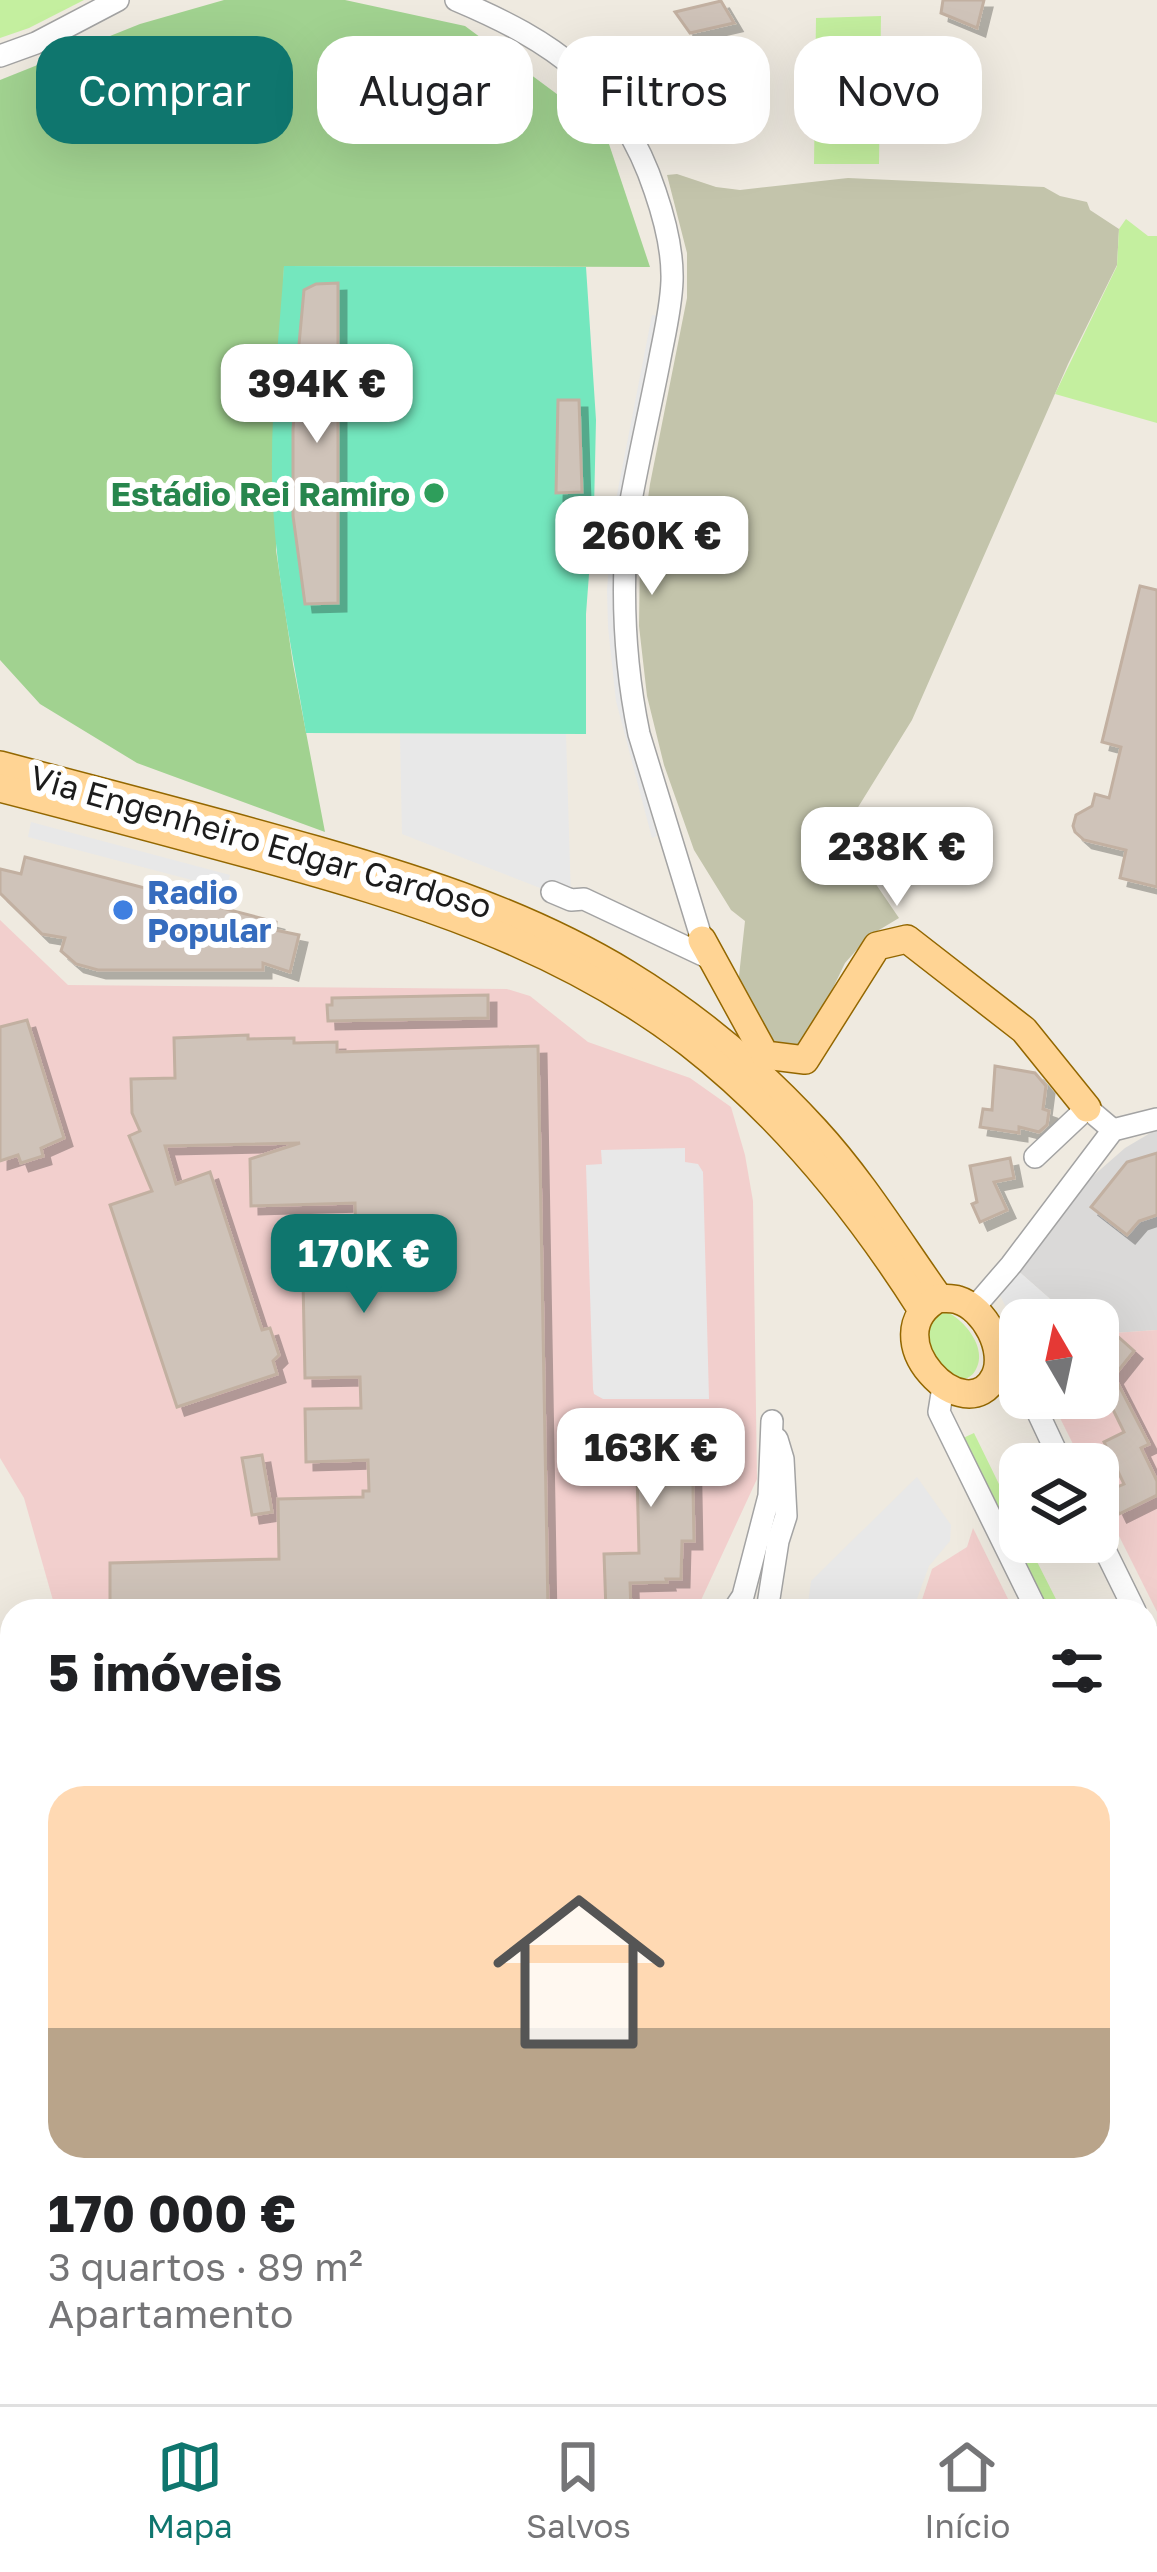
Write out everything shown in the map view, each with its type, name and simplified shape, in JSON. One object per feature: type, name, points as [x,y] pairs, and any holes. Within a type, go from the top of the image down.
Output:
[{"type":"main road","name":"Via Engenheiro Edgar Cardoso","points":[[1,773],[328,865],[362,885],[528,946],[662,1024],[826,1159],[896,1268],[930,1304],[915,1328],[915,1343],[924,1365],[943,1387]]},
{"type":"main road","points":[[706,955],[764,1055],[806,1060],[877,946],[907,939],[1024,1030],[1087,1108]]},
{"type":"main road","points":[[930,1304],[958,1300],[974,1309],[999,1347]]},
{"type":"main road","points":[[943,1387],[972,1395],[982,1392],[999,1372]]},
{"type":"street","points":[[0,56],[36,43],[118,0]]},
{"type":"street","points":[[456,0],[526,32],[593,85],[628,129],[664,221],[671,255],[671,297],[628,517],[623,626],[639,734],[706,955]]},
{"type":"street","points":[[552,892],[571,900],[584,899],[706,955]]},
{"type":"street","points":[[1035,1157],[1087,1108],[1113,1130]]},
{"type":"street","points":[[974,1309],[1113,1130],[1157,1119]]},
{"type":"street","points":[[943,1387],[939,1412],[1031,1599]]},
{"type":"street","points":[[741,1599],[769,1496],[772,1421],[783,1459],[786,1516],[769,1599]]},
{"type":"street","points":[[1112,1563],[1130,1599]]},
{"type":"shaded area","points":[[667,175],[740,190],[848,178],[1044,187],[1087,202],[1090,210],[1119,229],[1117,265],[1068,364],[912,720],[852,817],[854,852],[899,918],[869,936],[845,963],[799,1050],[784,1050],[758,1029],[738,985],[745,921],[731,910],[694,850],[664,765],[647,696],[639,626],[640,555],[687,298],[687,253]]},
{"type":"shaded area","points":[[652,315],[658,316],[619,516],[613,590],[616,664],[629,737],[657,836],[652,838],[616,701],[607,590],[613,515]]},
{"type":"shaded area","points":[[400,734],[566,734],[571,900],[402,834]]},
{"type":"shaded area","points":[[31,822],[230,875],[226,889],[28,837]]},
{"type":"shaded area","points":[[0,920],[68,985],[507,989],[530,996],[588,1042],[690,1078],[731,1107],[753,1201],[757,1479],[702,1599],[53,1599],[24,1498],[0,1458]]},
{"type":"shaded area","points":[[1157,1129],[1157,1330],[1119,1333],[1119,1299],[1050,1299],[1016,1269],[1085,1183],[1125,1148]]},
{"type":"shaded area","points":[[685,1148],[685,1162],[698,1164],[703,1172],[709,1399],[603,1399],[593,1389],[586,1165],[602,1164],[601,1150]]},
{"type":"shaded area","points":[[1016,1269],[1049,1298],[1002,1299],[999,1293]]},
{"type":"shaded area","points":[[1157,1330],[1157,1599],[1150,1599],[1119,1536],[1119,1443],[1072,1443],[1060,1419],[1119,1419],[1119,1333]]},
{"type":"shaded area","points":[[917,1477],[951,1525],[950,1541],[929,1566],[917,1599],[809,1599],[811,1581]]},
{"type":"shaded area","points":[[973,1528],[1008,1599],[922,1599],[932,1569],[967,1547]]},
{"type":"green space","points":[[0,0],[84,0],[0,38]]},
{"type":"green space","points":[[224,0],[345,0],[465,26],[478,36],[317,36],[317,144],[533,144],[533,76],[557,94],[557,144],[609,144],[650,267],[284,266],[276,550],[325,832],[137,763],[40,704],[0,660],[0,80],[36,66],[36,144],[293,144],[293,36],[110,36]]},
{"type":"green space","points":[[881,16],[881,36],[816,36],[816,18]]},
{"type":"green space","points":[[814,144],[879,144],[879,164],[814,164]]},
{"type":"green space","points":[[1126,219],[1148,236],[1157,236],[1157,423],[1055,394],[1117,266],[1119,229]]},
{"type":"green space","name":"Estádio Rei Ramiro","points":[[284,266],[586,267],[596,420],[586,614],[586,734],[306,733],[273,510],[273,425]]},
{"type":"green space","points":[[941,1310],[965,1326],[976,1343],[979,1362],[969,1377],[962,1379],[946,1371],[929,1348],[926,1321]]},
{"type":"green space","points":[[974,1433],[999,1484],[999,1515],[961,1439]]},
{"type":"green space","points":[[1023,1563],[1038,1563],[1056,1599],[1041,1599]]},
{"type":"building","points":[[943,0],[984,0],[977,28],[941,13]]},
{"type":"building","points":[[721,1],[734,23],[690,33],[675,12]]},
{"type":"building","points":[[338,283],[338,603],[305,604],[293,516],[293,430],[304,290]]},
{"type":"building","points":[[558,400],[579,400],[582,492],[556,493]]},
{"type":"building","points":[[1140,586],[1157,590],[1157,887],[1120,878],[1126,850],[1084,840],[1073,826],[1076,815],[1092,806],[1095,794],[1109,798],[1121,747],[1102,742]]},
{"type":"building","name":"Radio Popular","points":[[25,857],[276,922],[275,930],[299,935],[290,972],[263,963],[263,970],[98,970],[76,964],[61,951],[65,938],[42,934],[0,893],[0,869],[21,874]]},
{"type":"building","points":[[488,995],[488,1018],[328,1021],[327,1005],[332,1005],[332,998]]},
{"type":"building","points":[[27,1020],[64,1138],[41,1148],[43,1156],[21,1163],[18,1155],[0,1161],[0,1027]]},
{"type":"building","points":[[174,1038],[294,1038],[294,1043],[337,1042],[337,1052],[538,1046],[548,1599],[110,1599],[110,1563],[279,1559],[278,1499],[363,1497],[363,1491],[369,1491],[368,1460],[306,1462],[305,1409],[361,1408],[360,1377],[305,1378],[303,1281],[357,1280],[355,1203],[251,1206],[250,1159],[300,1143],[165,1146],[176,1184],[210,1172],[262,1330],[270,1328],[279,1355],[273,1361],[277,1374],[177,1407],[110,1205],[152,1191],[129,1136],[140,1131],[132,1113],[131,1079],[175,1078]]},
{"type":"building","points":[[995,1066],[1035,1073],[1046,1086],[1047,1125],[1039,1132],[980,1127],[983,1109],[992,1110]]},
{"type":"building","points":[[1157,1153],[1157,1215],[1139,1221],[1127,1235],[1091,1207],[1127,1162]]},
{"type":"building","points":[[1010,1158],[1014,1178],[994,1182],[1007,1210],[980,1222],[972,1204],[977,1202],[970,1166]]},
{"type":"building","points":[[1119,1338],[1134,1351],[1119,1370]]},
{"type":"building","points":[[1119,1386],[1149,1444],[1141,1448],[1157,1481],[1157,1495],[1119,1514],[1119,1486],[1124,1484],[1119,1474],[1119,1443],[1104,1442],[1124,1432],[1118,1419]]},
{"type":"building","points":[[692,1433],[694,1541],[682,1541],[681,1579],[630,1583],[631,1599],[606,1599],[604,1554],[639,1553],[637,1474],[603,1474],[602,1435]]},
{"type":"building","points":[[262,1455],[272,1512],[252,1515],[242,1458]]},
{"type":"place","name":"Estádio Rei Ramiro","points":[[434,493]]},
{"type":"place","name":"Radio Popular","points":[[123,910]]}]
